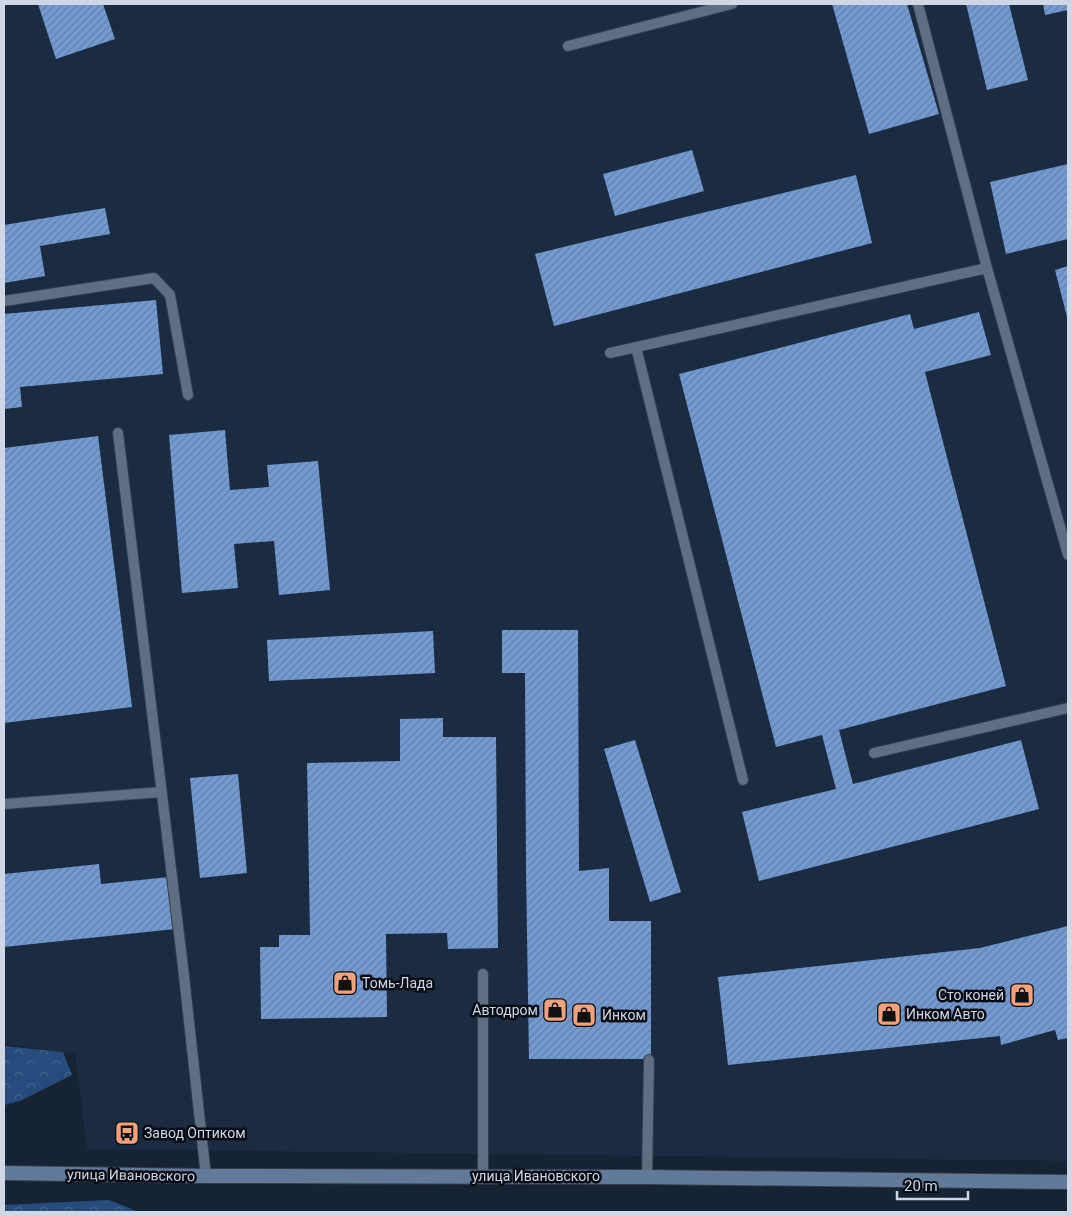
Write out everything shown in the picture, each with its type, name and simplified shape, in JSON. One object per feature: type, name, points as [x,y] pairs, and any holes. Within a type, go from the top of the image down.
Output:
[{"type":"main road","name":"улица Ивановского","points":[[4,1173],[1068,1182]]},
{"type":"lane","points":[[568,46],[732,4]]},
{"type":"lane","points":[[918,4],[987,268],[1068,555]]},
{"type":"lane","points":[[610,353],[987,268]]},
{"type":"lane","points":[[4,301],[154,278],[170,295],[188,395]]},
{"type":"lane","points":[[636,347],[743,780]]},
{"type":"lane","points":[[118,433],[206,1176]]},
{"type":"lane","points":[[874,753],[1068,708]]},
{"type":"lane","points":[[4,804],[162,792]]},
{"type":"lane","points":[[483,974],[483,1176]]},
{"type":"lane","points":[[647,1177],[649,1060]]},
{"type":"shaded area","points":[[4,4],[1068,4],[1068,1161],[87,1149],[75,1054],[4,1044]]},
{"type":"green space","points":[[4,1046],[63,1052],[72,1075],[20,1101],[4,1105]]},
{"type":"green space","points":[[109,1200],[139,1212],[4,1212],[4,1205]]},
{"type":"building","points":[[38,4],[103,4],[115,39],[56,59]]},
{"type":"building","points":[[832,4],[907,4],[939,114],[869,134]]},
{"type":"building","points":[[966,4],[1009,4],[1028,80],[987,90]]},
{"type":"building","points":[[1043,4],[1068,4],[1068,10],[1045,15]]},
{"type":"building","points":[[692,150],[704,191],[615,216],[603,174]]},
{"type":"building","points":[[1068,164],[1068,239],[1006,254],[990,182]]},
{"type":"building","points":[[856,175],[872,243],[554,326],[535,254]]},
{"type":"building","points":[[105,208],[110,234],[40,246],[45,276],[4,283],[4,225]]},
{"type":"building","points":[[1068,266],[1068,321],[1055,270]]},
{"type":"building","points":[[156,300],[163,374],[20,387],[22,407],[4,409],[4,314]]},
{"type":"building","points":[[979,312],[991,355],[925,372],[1006,686],[839,730],[853,784],[1021,740],[1039,809],[759,881],[742,812],[836,789],[822,735],[776,747],[679,374],[910,314],[914,329]]},
{"type":"building","points":[[225,430],[230,490],[269,487],[267,465],[318,461],[330,590],[279,595],[274,541],[234,544],[238,588],[182,593],[169,435]]},
{"type":"building","points":[[98,436],[132,707],[4,723],[4,448]]},
{"type":"building","points":[[502,630],[578,630],[579,871],[609,868],[609,921],[651,921],[651,1059],[529,1059],[525,673],[502,673]]},
{"type":"building","points":[[433,631],[435,673],[269,681],[267,640]]},
{"type":"building","points":[[443,718],[443,737],[496,737],[498,948],[448,949],[447,933],[386,934],[387,1017],[261,1019],[260,947],[279,947],[279,935],[310,935],[307,763],[400,761],[400,719]]},
{"type":"building","points":[[635,740],[681,892],[650,902],[604,749]]},
{"type":"building","points":[[238,774],[247,873],[200,878],[190,778]]},
{"type":"building","points":[[99,864],[101,884],[169,877],[175,929],[4,947],[4,874]]},
{"type":"building","points":[[1068,926],[1068,1038],[1058,1040],[1055,1030],[1001,1045],[1000,1036],[728,1065],[718,977],[980,948]]},
{"type":"place","name":"Томь-Лада","points":[[345,983]]},
{"type":"place","name":"Сто коней","points":[[1022,995]]},
{"type":"place","name":"Автодром","points":[[555,1010]]},
{"type":"place","name":"Инком Авто","points":[[889,1014]]},
{"type":"place","name":"Инком","points":[[584,1015]]},
{"type":"place","name":"Завод Оптиком","points":[[127,1133]]}]
